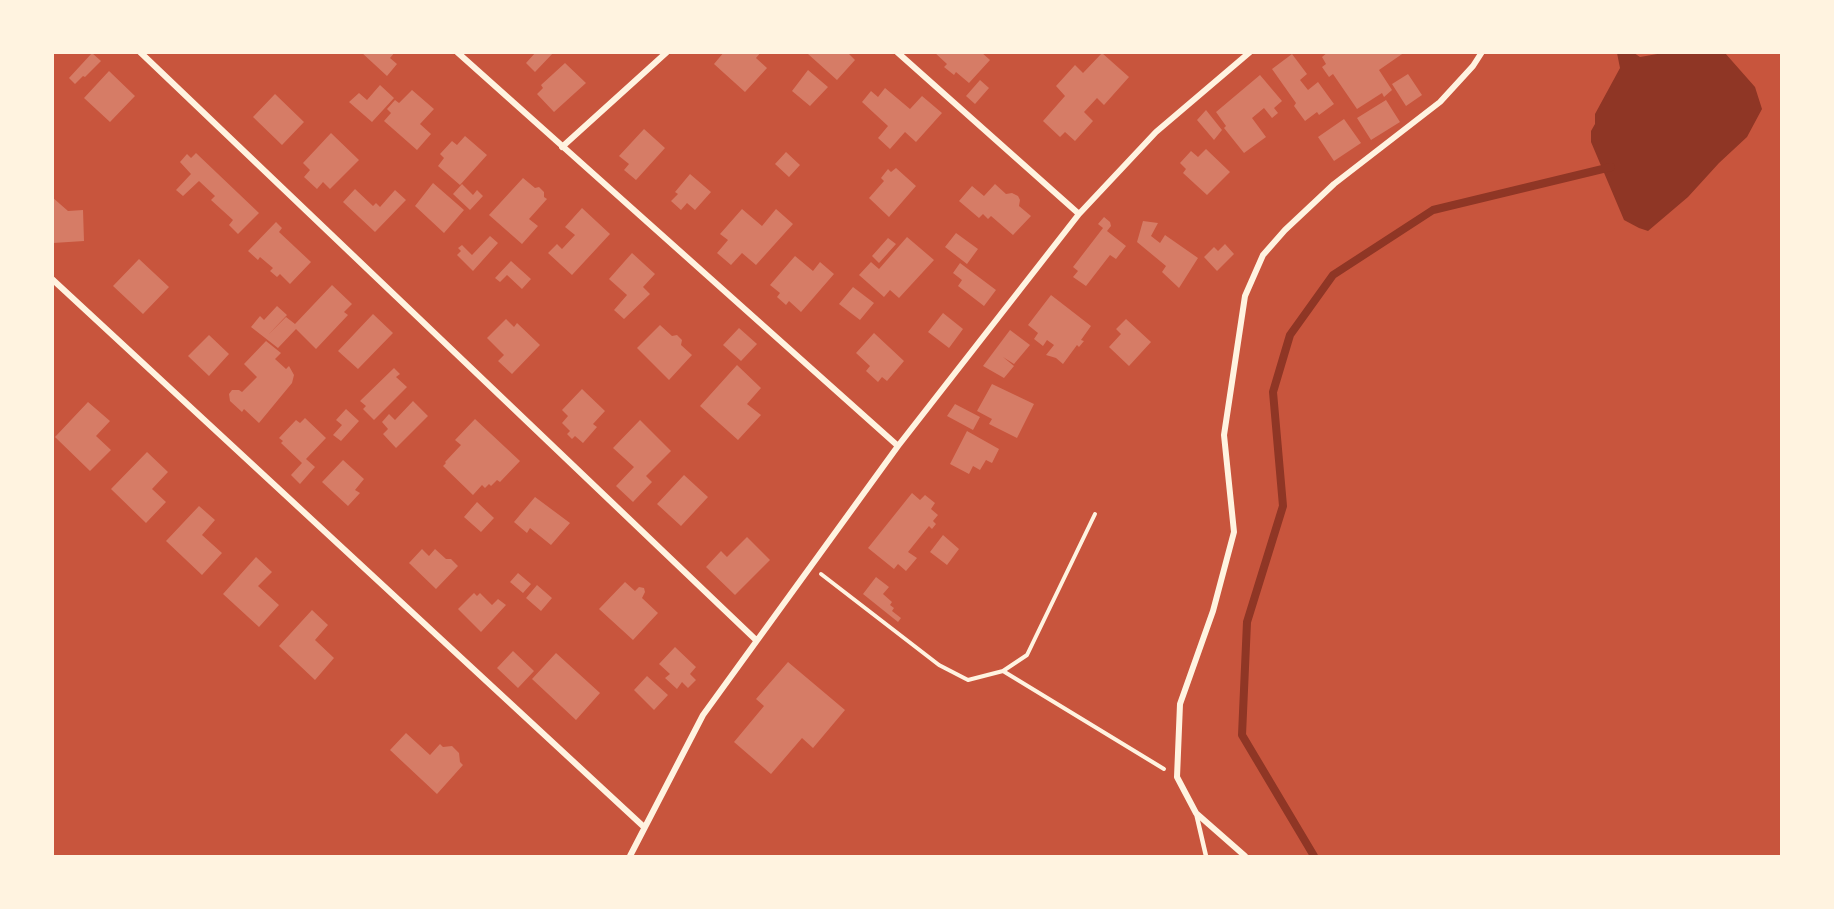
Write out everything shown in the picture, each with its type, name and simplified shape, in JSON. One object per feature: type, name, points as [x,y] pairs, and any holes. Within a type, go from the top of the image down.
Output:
[{"type":"street","points":[[140,52],[756,640]]},
{"type":"street","points":[[457,52],[898,446]]},
{"type":"street","points":[[562,147],[667,52]]},
{"type":"street","points":[[897,52],[1079,214]]},
{"type":"street","points":[[630,856],[703,715],[898,446],[1079,214],[1156,132],[1250,52]]},
{"type":"street","points":[[1245,856],[1196,813],[1177,777],[1180,704],[1213,611],[1234,532],[1224,435],[1245,296],[1263,255],[1285,230],[1334,184],[1440,102],[1473,66],[1482,52]]},
{"type":"street","points":[[52,279],[644,827]]},
{"type":"lane","points":[[1196,813],[1206,856]]},
{"type":"path","points":[[811,566],[939,665],[968,680],[1003,672],[1027,655],[1095,514]]},
{"type":"path","points":[[1003,672],[1177,777]]},
{"type":"shaded area","points":[[1617,53],[1634,53],[1640,57],[1663,53],[1725,53],[1755,87],[1762,109],[1747,137],[1688,197],[1648,231],[1624,220],[1591,142],[1595,114],[1620,68]]},
{"type":"building","points":[[361,52],[395,52],[390,58],[397,64],[387,76]]},
{"type":"building","points":[[536,52],[554,52],[535,72],[526,63]]},
{"type":"building","points":[[724,52],[761,52],[756,58],[767,68],[745,92],[714,64]]},
{"type":"building","points":[[810,52],[847,52],[855,60],[837,80],[808,54]]},
{"type":"building","points":[[934,52],[981,52],[990,60],[969,83],[956,72],[954,75],[944,67],[947,64]]},
{"type":"building","points":[[1328,52],[1405,52],[1379,70],[1392,90],[1384,97],[1382,93],[1357,109],[1333,74],[1329,77],[1322,67],[1326,64],[1322,57]]},
{"type":"building","points":[[92,53],[101,61],[75,84],[69,78]]},
{"type":"building","points":[[1102,53],[1129,77],[1104,105],[1097,98],[1084,112],[1093,121],[1075,141],[1065,132],[1060,137],[1043,121],[1065,96],[1056,86],[1075,65],[1083,73]]},
{"type":"building","points":[[1292,54],[1307,74],[1300,80],[1308,90],[1318,82],[1334,104],[1319,115],[1317,112],[1305,121],[1294,106],[1296,103],[1272,69]]},
{"type":"building","points":[[565,63],[586,83],[554,112],[537,94],[543,88],[541,85]]},
{"type":"building","points":[[808,70],[828,87],[810,106],[792,91]]},
{"type":"building","points":[[109,71],[135,96],[110,122],[84,98]]},
{"type":"building","points":[[1408,74],[1422,95],[1406,106],[1392,84]]},
{"type":"building","points":[[1260,75],[1282,101],[1274,108],[1278,113],[1272,118],[1264,108],[1252,118],[1266,137],[1244,153],[1224,128],[1226,126],[1216,112]]},
{"type":"building","points":[[980,80],[989,88],[975,104],[966,96]]},
{"type":"building","points":[[380,85],[394,98],[372,122],[349,102],[359,93],[367,100]]},
{"type":"building","points":[[885,88],[910,109],[922,96],[942,113],[916,142],[905,132],[890,149],[878,138],[888,126],[862,102],[871,91],[878,97]]},
{"type":"building","points":[[412,90],[434,109],[420,124],[431,134],[417,150],[384,121],[391,113],[387,109],[395,100],[399,103]]},
{"type":"building","points":[[275,94],[304,122],[282,145],[253,117]]},
{"type":"building","points":[[1386,100],[1400,122],[1371,140],[1357,118]]},
{"type":"building","points":[[1206,110],[1222,130],[1214,140],[1197,120]]},
{"type":"building","points":[[1344,119],[1361,143],[1334,161],[1318,137]]},
{"type":"building","points":[[644,129],[665,148],[636,180],[624,170],[629,164],[619,156]]},
{"type":"building","points":[[331,133],[359,160],[330,189],[323,182],[317,189],[304,177],[310,170],[303,163]]},
{"type":"building","points":[[465,136],[487,155],[460,185],[438,166],[444,158],[440,154],[452,141],[457,145]]},
{"type":"building","points":[[1206,149],[1230,172],[1207,195],[1183,173],[1186,169],[1180,163],[1191,151],[1198,157]]},
{"type":"building","points":[[786,152],[800,165],[789,177],[775,164]]},
{"type":"building","points":[[196,153],[259,213],[238,234],[229,225],[233,220],[211,200],[215,196],[199,181],[183,196],[176,190],[191,174],[180,162],[187,154],[191,158]]},
{"type":"building","points":[[896,168],[916,186],[889,217],[869,198],[884,181],[881,178],[888,169],[891,172]]},
{"type":"building","points":[[690,174],[711,192],[695,210],[687,203],[681,210],[671,201],[678,194],[675,192]]},
{"type":"building","points":[[523,178],[535,188],[539,187],[547,199],[529,219],[538,226],[522,244],[489,215]]},
{"type":"building","points":[[433,183],[464,210],[444,233],[415,206]]},
{"type":"building","points":[[462,184],[473,195],[477,190],[483,196],[470,210],[453,194]]},
{"type":"building","points":[[995,184],[1006,194],[1012,193],[1018,196],[1019,206],[1031,216],[1013,235],[991,216],[988,219],[983,214],[979,218],[959,201],[972,186],[984,196]]},
{"type":"building","points":[[355,189],[373,206],[376,203],[380,207],[395,190],[406,200],[375,232],[343,202]]},
{"type":"building","points":[[52,197],[68,211],[83,210],[84,241],[53,243]]},
{"type":"building","points":[[582,208],[610,234],[572,275],[548,253],[557,244],[562,249],[575,235],[565,227]]},
{"type":"building","points":[[742,209],[762,226],[776,209],[793,224],[756,265],[742,253],[731,265],[717,253],[728,240],[720,234]]},
{"type":"building","points":[[1104,217],[1111,226],[1107,231],[1126,246],[1116,259],[1110,255],[1086,286],[1073,277],[1078,271],[1073,267],[1103,228],[1098,224]]},
{"type":"building","points":[[1143,221],[1158,223],[1151,236],[1160,243],[1165,235],[1198,258],[1179,288],[1162,272],[1166,266],[1137,242]]},
{"type":"building","points":[[276,222],[282,228],[279,232],[311,262],[290,284],[280,274],[277,277],[270,271],[273,268],[260,257],[258,260],[248,251]]},
{"type":"building","points":[[956,233],[978,249],[967,264],[945,247]]},
{"type":"building","points":[[490,236],[498,243],[473,271],[457,255],[461,251],[458,248],[462,245],[472,255]]},
{"type":"building","points":[[907,237],[934,260],[899,298],[890,290],[884,297],[859,275],[871,262],[879,269]]},
{"type":"building","points":[[888,238],[896,244],[879,263],[872,256]]},
{"type":"building","points":[[1225,244],[1234,254],[1217,271],[1204,257],[1214,247],[1218,251]]},
{"type":"building","points":[[632,253],[655,274],[643,287],[650,294],[624,319],[614,310],[627,295],[609,279]]},
{"type":"building","points":[[795,256],[813,271],[820,262],[834,274],[801,312],[789,301],[786,305],[777,297],[780,293],[770,285]]},
{"type":"building","points":[[139,259],[169,287],[143,314],[113,286]]},
{"type":"building","points":[[511,261],[531,279],[522,289],[507,275],[500,282],[495,278]]},
{"type":"building","points":[[960,263],[996,290],[984,306],[958,286],[962,280],[953,273]]},
{"type":"building","points":[[332,285],[352,304],[344,312],[348,315],[316,349],[296,329],[278,348],[251,327],[260,316],[264,320],[277,306],[287,315],[268,335],[286,317],[295,324]]},
{"type":"building","points":[[853,287],[874,303],[860,320],[839,304]]},
{"type":"building","points":[[1051,295],[1091,326],[1081,340],[1084,341],[1079,347],[1077,345],[1063,364],[1056,358],[1046,355],[1054,345],[1047,340],[1043,346],[1034,339],[1038,333],[1028,325]]},
{"type":"building","points":[[943,313],[963,329],[949,348],[928,332]]},
{"type":"building","points":[[373,314],[393,333],[358,369],[338,351]]},
{"type":"building","points":[[506,319],[514,327],[517,323],[540,345],[512,374],[498,361],[504,355],[487,338]]},
{"type":"building","points":[[1126,319],[1151,342],[1129,366],[1109,347],[1121,334],[1116,329]]},
{"type":"building","points":[[660,325],[672,336],[677,335],[682,340],[681,345],[692,355],[669,380],[637,348]]},
{"type":"building","points":[[739,328],[757,344],[741,361],[723,345]]},
{"type":"building","points":[[1010,330],[1030,345],[1014,364],[1003,357],[1014,366],[1004,378],[983,366]]},
{"type":"building","points":[[874,333],[904,361],[887,381],[882,377],[878,382],[866,371],[870,366],[856,353]]},
{"type":"building","points":[[209,335],[229,354],[209,376],[188,356]]},
{"type":"building","points":[[266,341],[281,353],[275,359],[286,369],[289,366],[294,375],[292,383],[259,423],[244,409],[242,412],[230,401],[229,394],[232,390],[242,392],[257,377],[244,364]]},
{"type":"building","points":[[737,365],[761,388],[747,404],[761,415],[738,440],[700,406]]},
{"type":"building","points":[[394,368],[400,374],[396,377],[407,387],[374,420],[363,409],[366,406],[360,401]]},
{"type":"building","points":[[992,384],[1034,404],[1017,438],[989,424],[992,419],[977,411]]},
{"type":"building","points":[[582,389],[605,411],[593,424],[597,427],[583,443],[575,436],[572,439],[567,434],[570,431],[562,423],[568,416],[562,410]]},
{"type":"building","points":[[413,401],[428,416],[396,448],[383,434],[388,429],[382,422],[389,414],[395,420]]},
{"type":"building","points":[[88,402],[110,421],[96,436],[111,450],[90,471],[55,437]]},
{"type":"building","points":[[955,404],[980,417],[973,430],[947,416]]},
{"type":"building","points":[[346,409],[359,421],[341,441],[333,435],[342,425],[336,420]]},
{"type":"building","points":[[305,418],[326,438],[306,459],[315,467],[300,484],[291,475],[302,463],[281,443],[283,441],[279,438],[296,420],[300,423]]},
{"type":"building","points":[[475,419],[520,461],[500,482],[497,480],[485,488],[482,485],[473,495],[443,466],[461,445],[455,440]]},
{"type":"building","points":[[640,420],[671,451],[646,476],[652,482],[633,502],[616,486],[634,467],[613,448]]},
{"type":"building","points":[[967,431],[999,449],[992,463],[986,460],[980,470],[973,466],[969,474],[950,464]]},
{"type":"building","points":[[147,452],[168,472],[152,489],[166,502],[146,523],[111,489]]},
{"type":"building","points":[[343,460],[364,479],[355,490],[360,493],[348,506],[322,482]]},
{"type":"building","points":[[684,475],[708,497],[681,526],[657,504]]},
{"type":"building","points":[[912,493],[920,500],[925,495],[935,503],[931,509],[938,515],[933,521],[936,524],[932,529],[929,526],[908,552],[917,558],[906,571],[898,564],[894,569],[868,548]]},
{"type":"building","points":[[535,497],[570,523],[551,545],[530,528],[527,533],[514,522]]},
{"type":"building","points":[[477,502],[494,518],[481,532],[464,517]]},
{"type":"building","points":[[199,506],[215,520],[202,535],[222,553],[202,575],[166,541]]},
{"type":"building","points":[[943,535],[959,549],[947,565],[930,552]]},
{"type":"building","points":[[747,537],[770,560],[735,595],[706,567],[721,551],[727,557]]},
{"type":"building","points":[[422,549],[429,556],[435,549],[458,566],[436,589],[409,563]]},
{"type":"building","points":[[256,557],[272,572],[258,586],[279,605],[259,627],[223,594]]},
{"type":"building","points":[[518,573],[531,584],[523,593],[510,582]]},
{"type":"building","points":[[876,577],[889,587],[883,594],[892,602],[890,605],[894,608],[892,611],[901,618],[898,622],[863,594]]},
{"type":"building","points":[[625,582],[635,591],[639,587],[644,588],[642,598],[658,613],[633,640],[599,609]]},
{"type":"building","points":[[537,585],[552,598],[541,611],[526,598]]},
{"type":"building","points":[[474,593],[477,596],[480,593],[492,605],[498,599],[506,605],[481,632],[458,609]]},
{"type":"building","points":[[312,610],[328,625],[315,640],[334,658],[315,680],[279,646]]},
{"type":"building","points":[[675,647],[696,667],[690,674],[696,680],[688,688],[682,682],[677,689],[665,678],[670,674],[659,664]]},
{"type":"building","points":[[513,651],[534,671],[518,688],[497,668]]},
{"type":"building","points":[[556,653],[600,693],[576,720],[532,679]]},
{"type":"building","points":[[788,662],[845,710],[813,748],[802,738],[771,774],[734,742],[764,706],[756,699]]},
{"type":"building","points":[[647,676],[668,695],[654,710],[634,690]]},
{"type":"building","points":[[406,733],[430,755],[440,744],[443,747],[452,746],[459,753],[460,762],[463,765],[437,794],[390,750]]},
{"type":"waterway","points":[[1314,856],[1242,735],[1247,622],[1283,506],[1273,392],[1290,335],[1333,275],[1433,210],[1611,167]]}]
